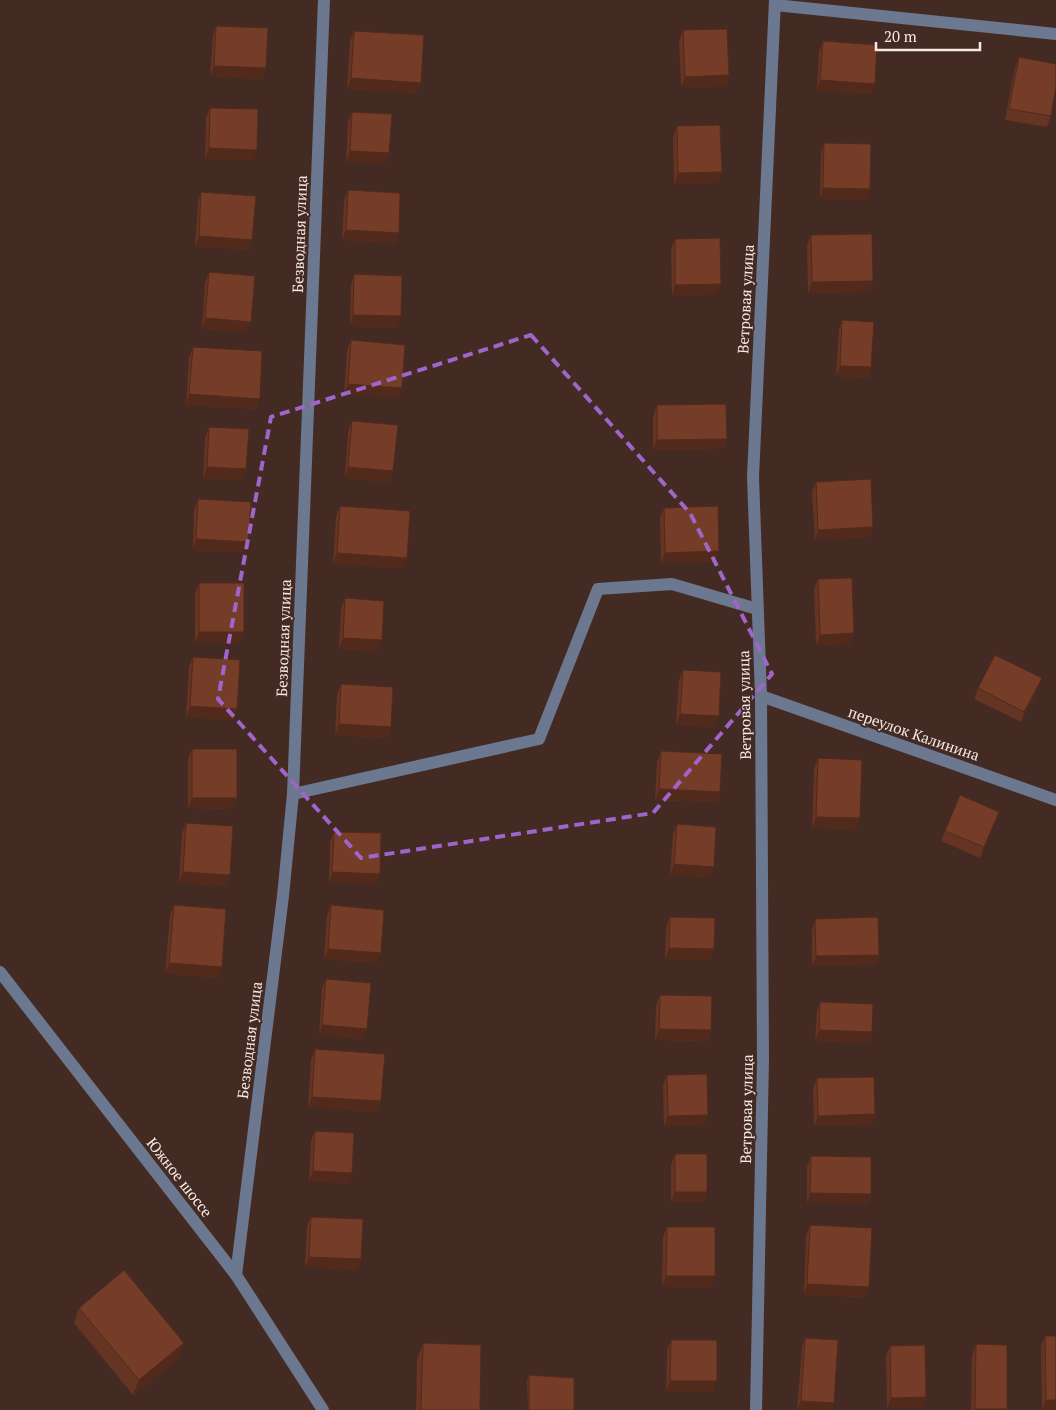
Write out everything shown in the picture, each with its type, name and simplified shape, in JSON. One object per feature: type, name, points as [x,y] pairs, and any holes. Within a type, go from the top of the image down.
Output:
[{"type":"street","name":"Безводная улица","points":[[236,1275],[282,906],[293,794],[324,0]]},
{"type":"street","points":[[775,2],[1056,34]]},
{"type":"street","name":"Ветровая улица","points":[[756,1410],[763,1060],[761,696],[753,477],[775,2]]},
{"type":"street","points":[[293,794],[539,739],[598,589],[672,584],[757,608]]},
{"type":"street","name":"переулок Калинина","points":[[761,696],[1056,800]]},
{"type":"street","name":"Южное шоссе","points":[[0,972],[236,1275],[324,1410]]},
{"type":"highlighted area","points":[[531,335],[690,513],[772,674],[653,813],[361,858],[218,699],[271,417]]},
{"type":"building","points":[[216,26],[268,28],[266,68],[214,66]]},
{"type":"building","points":[[727,29],[729,75],[685,77],[683,30]]},
{"type":"building","points":[[354,31],[424,35],[421,83],[351,78]]},
{"type":"building","points":[[823,41],[877,45],[875,84],[820,80]]},
{"type":"building","points":[[1019,57],[1056,64],[1056,86],[1051,116],[1009,109]]},
{"type":"building","points":[[210,108],[258,109],[257,150],[209,148]]},
{"type":"building","points":[[352,112],[392,114],[389,153],[350,151]]},
{"type":"building","points":[[720,125],[722,172],[678,173],[677,126]]},
{"type":"building","points":[[824,143],[871,144],[870,189],[823,188]]},
{"type":"building","points":[[348,190],[400,193],[399,233],[346,230]]},
{"type":"building","points":[[201,192],[256,196],[252,240],[199,236]]},
{"type":"building","points":[[872,234],[873,281],[812,282],[811,235]]},
{"type":"building","points":[[720,238],[721,284],[675,285],[675,239]]},
{"type":"building","points":[[209,272],[255,276],[251,322],[205,318]]},
{"type":"building","points":[[354,274],[402,276],[401,316],[353,315]]},
{"type":"building","points":[[842,320],[874,322],[871,367],[840,366]]},
{"type":"building","points":[[351,340],[405,345],[402,388],[348,384]]},
{"type":"building","points":[[193,347],[262,351],[260,399],[189,394]]},
{"type":"building","points":[[726,404],[727,439],[657,440],[657,405]]},
{"type":"building","points":[[352,421],[398,425],[393,471],[348,467]]},
{"type":"building","points":[[209,427],[249,429],[246,469],[207,467]]},
{"type":"building","points":[[871,479],[873,527],[818,530],[816,482]]},
{"type":"building","points":[[198,499],[251,502],[248,542],[196,539]]},
{"type":"building","points":[[340,506],[410,511],[407,558],[337,553]]},
{"type":"building","points":[[718,506],[719,551],[665,553],[664,508]]},
{"type":"building","points":[[852,578],[854,633],[820,635],[818,579]]},
{"type":"building","points":[[199,583],[244,583],[244,632],[199,632]]},
{"type":"building","points":[[345,598],[384,601],[382,640],[343,638]]},
{"type":"building","points":[[995,655],[1042,678],[1024,712],[978,688]]},
{"type":"building","points":[[193,657],[240,660],[237,709],[190,706]]},
{"type":"building","points":[[683,670],[721,672],[719,716],[680,714]]},
{"type":"building","points":[[341,684],[393,687],[391,727],[339,724]]},
{"type":"building","points":[[192,749],[237,749],[237,798],[192,798]]},
{"type":"building","points":[[661,751],[722,754],[720,792],[659,789]]},
{"type":"building","points":[[818,758],[862,760],[860,818],[816,817]]},
{"type":"building","points":[[960,795],[999,812],[984,847],[945,831]]},
{"type":"building","points":[[186,823],[233,826],[230,875],[183,872]]},
{"type":"building","points":[[677,824],[716,827],[714,867],[674,864]]},
{"type":"building","points":[[334,832],[381,833],[380,874],[332,872]]},
{"type":"building","points":[[174,905],[226,909],[222,967],[169,963]]},
{"type":"building","points":[[331,905],[384,910],[381,953],[328,949]]},
{"type":"building","points":[[670,917],[715,918],[714,949],[669,948]]},
{"type":"building","points":[[878,917],[879,955],[816,956],[815,919]]},
{"type":"building","points":[[326,979],[371,983],[367,1029],[322,1025]]},
{"type":"building","points":[[660,995],[712,996],[711,1030],[659,1029]]},
{"type":"building","points":[[820,1002],[873,1004],[872,1032],[819,1030]]},
{"type":"building","points":[[315,1049],[385,1054],[381,1101],[312,1097]]},
{"type":"building","points":[[707,1074],[708,1115],[668,1116],[667,1075]]},
{"type":"building","points":[[874,1077],[875,1114],[818,1116],[817,1078]]},
{"type":"building","points":[[315,1131],[354,1133],[352,1173],[313,1171]]},
{"type":"building","points":[[675,1154],[707,1154],[707,1192],[675,1192]]},
{"type":"building","points":[[811,1156],[871,1157],[871,1194],[810,1193]]},
{"type":"building","points":[[311,1217],[363,1219],[361,1259],[309,1257]]},
{"type":"building","points":[[810,1225],[872,1228],[869,1287],[807,1284]]},
{"type":"building","points":[[667,1227],[715,1227],[715,1276],[666,1276]]},
{"type":"building","points":[[124,1270],[184,1343],[139,1380],[79,1308]]},
{"type":"building","points":[[1045,1336],[1056,1336],[1056,1400],[1046,1400]]},
{"type":"building","points":[[805,1338],[838,1340],[834,1403],[801,1401]]},
{"type":"building","points":[[671,1340],[717,1340],[717,1381],[670,1381]]},
{"type":"building","points":[[423,1343],[481,1345],[480,1410],[421,1410]]},
{"type":"building","points":[[976,1344],[1007,1345],[1007,1409],[975,1409]]},
{"type":"building","points":[[925,1345],[926,1397],[891,1398],[890,1346]]},
{"type":"building","points":[[529,1375],[574,1378],[574,1410],[529,1410]]}]
